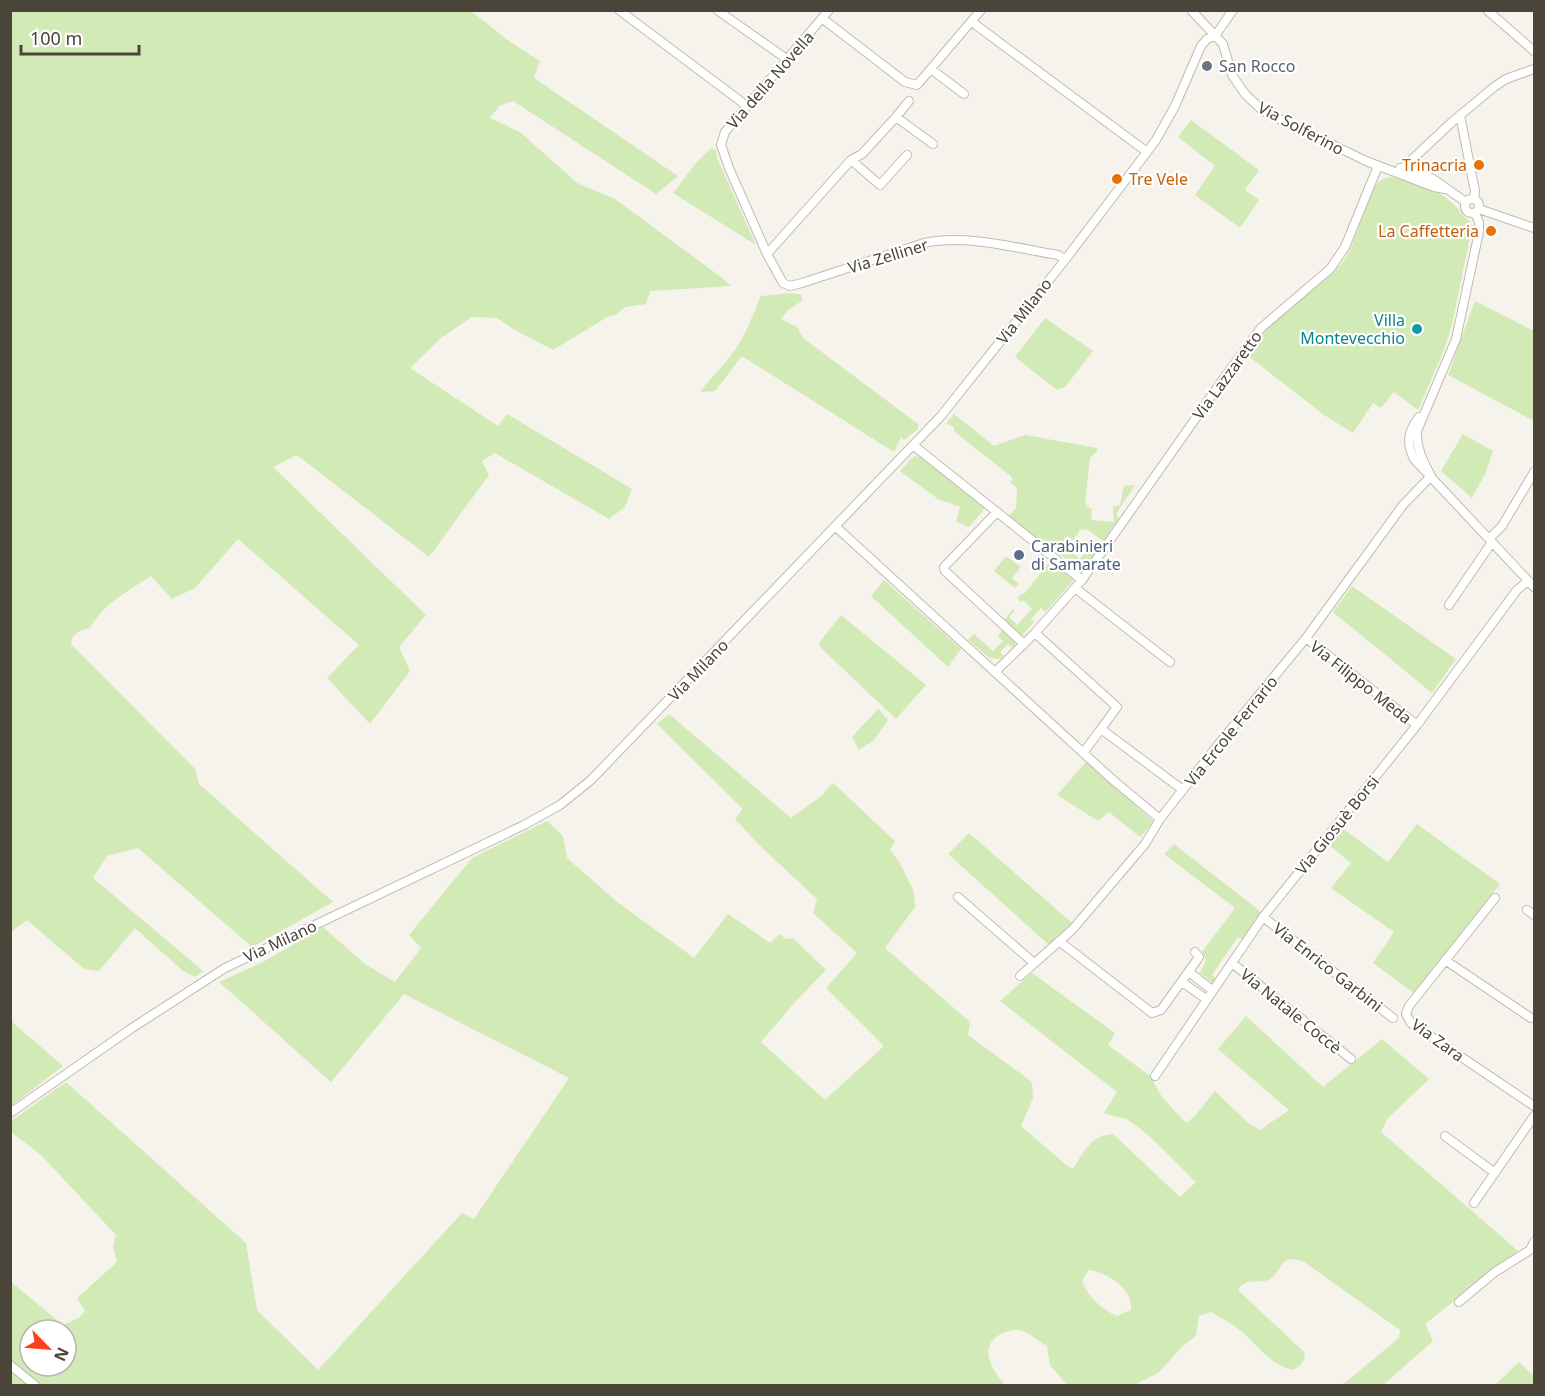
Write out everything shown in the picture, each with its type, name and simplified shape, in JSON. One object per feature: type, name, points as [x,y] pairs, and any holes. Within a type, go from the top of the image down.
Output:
[{"type":"street","points":[[619,10],[747,106]]},
{"type":"street","points":[[717,10],[788,60]]},
{"type":"street","name":"Via della Novella","points":[[783,283],[767,254],[721,145],[725,132],[829,10]]},
{"type":"street","points":[[823,19],[905,82],[917,85],[981,10]]},
{"type":"street","name":"Via Solferino","points":[[1191,10],[1223,44],[1232,75],[1253,103],[1274,117],[1378,166],[1470,200]]},
{"type":"street","name":"Via Milano","points":[[10,1113],[206,979],[234,963],[524,825],[571,796],[603,769],[913,445],[969,382],[1147,152],[1166,123],[1201,46],[1215,36],[1233,10]]},
{"type":"street","points":[[1486,10],[1534,51]]},
{"type":"street","points":[[972,22],[1147,152]]},
{"type":"street","points":[[932,69],[964,94]]},
{"type":"street","points":[[1403,168],[1460,115],[1506,79],[1534,69]]},
{"type":"street","points":[[767,254],[851,160],[862,154],[909,100]]},
{"type":"street","points":[[1460,115],[1475,191],[1466,211],[1469,213],[1477,211],[1534,228]]},
{"type":"street","points":[[896,117],[933,144]]},
{"type":"street","points":[[1420,150],[1418,160],[1422,182]]},
{"type":"street","points":[[851,160],[880,185],[907,155]]},
{"type":"street","name":"Via Lazzaretto","points":[[995,672],[1035,633],[1082,579],[1261,328],[1330,269],[1345,247],[1378,166]]},
{"type":"street","name":"Via Solferino","points":[[1388,168],[1403,168],[1419,172],[1438,181],[1445,189]]},
{"type":"street","points":[[1470,200],[1479,203],[1477,211],[1479,232],[1456,339],[1425,409],[1411,430],[1409,444],[1414,459],[1531,584]]},
{"type":"street","name":"Via Zelliner","points":[[783,283],[790,285],[802,283],[924,243],[940,240],[991,244],[1058,255],[1065,260]]},
{"type":"street","points":[[913,445],[1082,579]]},
{"type":"street","points":[[1449,605],[1502,526],[1534,472]]},
{"type":"street","name":"Via Ercole Ferrario","points":[[1020,976],[1072,930],[1145,844],[1160,819],[1306,638],[1403,505],[1431,476]]},
{"type":"street","points":[[997,512],[944,567],[945,571],[1024,644]]},
{"type":"street","points":[[835,526],[1083,753],[1160,819]]},
{"type":"street","name":"Via Giosuè Borsi","points":[[1155,1076],[1263,917],[1417,725],[1511,598],[1531,584]]},
{"type":"street","points":[[1075,588],[1170,662]]},
{"type":"street","points":[[1035,633],[1117,707],[1083,753]]},
{"type":"street","name":"Via Filippo Meda","points":[[1306,638],[1417,725]]},
{"type":"street","points":[[1101,729],[1183,790]]},
{"type":"street","points":[[958,897],[1034,963]]},
{"type":"street","name":"Via Zara","points":[[1495,898],[1409,1006],[1406,1014],[1411,1023],[1534,1106]]},
{"type":"street","name":"Via Enrico Garbini","points":[[1263,917],[1393,1018]]},
{"type":"street","points":[[1059,941],[1152,1013],[1161,1010],[1182,982],[1199,957],[1195,952]]},
{"type":"street","points":[[1445,960],[1531,1018]]},
{"type":"street","name":"Via Natale Coccè","points":[[1232,963],[1350,1059]]},
{"type":"street","points":[[1189,972],[1212,990]]},
{"type":"street","points":[[1182,982],[1206,999]]},
{"type":"street","points":[[1474,1203],[1534,1116]]},
{"type":"street","points":[[1445,1136],[1495,1173]]},
{"type":"street","points":[[1459,1302],[1495,1272],[1532,1246],[1534,1259]]},
{"type":"street","points":[[10,1365],[36,1386]]},
{"type":"green space","points":[[11,10],[471,11],[509,41],[540,61],[534,78],[678,176],[656,194],[513,101],[499,106],[490,118],[520,132],[577,183],[615,199],[731,286],[650,291],[646,304],[625,307],[616,315],[609,316],[553,350],[497,318],[472,317],[441,338],[410,368],[498,426],[507,414],[632,489],[625,507],[609,519],[495,453],[482,461],[489,475],[429,557],[297,455],[273,467],[426,615],[399,647],[410,671],[370,724],[327,678],[359,645],[238,539],[195,588],[172,599],[151,576],[110,604],[90,628],[75,635],[71,644],[195,769],[199,784],[333,902],[252,947],[138,848],[107,856],[93,878],[203,971],[195,977],[183,971],[135,928],[99,971],[84,969],[27,920],[11,932]]},
{"type":"green space","points":[[1191,120],[1259,170],[1245,190],[1259,200],[1240,228],[1195,195],[1215,166],[1178,137]]},
{"type":"green space","points":[[711,148],[716,150],[717,158],[756,245],[673,193]]},
{"type":"green space","points":[[1391,177],[1439,193],[1455,205],[1472,227],[1452,325],[1442,355],[1418,410],[1394,392],[1381,408],[1373,403],[1353,433],[1324,415],[1247,355],[1270,325],[1324,281],[1343,262],[1350,250],[1374,187],[1381,180]]},
{"type":"green space","points":[[789,293],[802,295],[802,301],[788,310],[781,319],[797,327],[803,338],[918,424],[918,429],[904,440],[901,437],[894,452],[742,356],[715,391],[700,392],[736,348],[761,296]]},
{"type":"green space","points":[[1475,301],[1534,331],[1534,421],[1448,375]]},
{"type":"green space","points":[[1045,318],[1093,351],[1065,387],[1057,390],[1015,357]]},
{"type":"green space","points":[[954,414],[994,446],[1025,435],[1097,448],[1090,458],[1085,501],[1092,509],[1091,520],[1114,522],[1113,507],[1120,505],[1124,486],[1135,485],[1116,514],[1119,518],[1103,541],[1088,530],[1079,529],[1073,540],[1067,536],[1059,547],[1068,555],[1071,552],[1080,559],[1094,541],[1098,550],[1085,568],[1079,568],[1053,549],[1051,551],[1008,517],[1016,508],[1017,488],[1010,482],[1013,478],[954,431],[954,427],[946,423]]},
{"type":"green space","points":[[1463,434],[1493,451],[1485,474],[1472,498],[1441,471]]},
{"type":"green space","points":[[914,456],[921,457],[985,508],[969,527],[956,522],[960,507],[938,499],[900,471]]},
{"type":"green space","points":[[1006,556],[1021,567],[1012,578],[1019,584],[1015,588],[994,571]]},
{"type":"green space","points":[[1051,560],[1073,577],[1073,581],[1045,612],[1041,608],[1031,619],[1034,622],[1021,635],[1004,620],[1014,608],[1015,610],[1009,617],[1017,625],[1032,609],[1023,600],[1021,602],[1017,598],[1022,593],[1024,594]]},
{"type":"green space","points":[[884,580],[961,649],[948,667],[871,596]]},
{"type":"green space","points":[[1352,586],[1456,659],[1432,693],[1333,612]]},
{"type":"green space","points":[[841,615],[926,685],[896,719],[820,647],[819,643]]},
{"type":"green space","points":[[1002,629],[1014,639],[1015,644],[1012,648],[1008,644],[1000,652],[1004,656],[1000,659],[990,658],[968,640],[974,634],[993,651],[1003,641],[998,636]]},
{"type":"green space","points":[[878,709],[888,720],[874,740],[859,750],[852,737]]},
{"type":"green space","points":[[669,714],[791,818],[820,797],[833,783],[895,841],[890,850],[900,863],[914,892],[915,907],[885,948],[970,1022],[968,1035],[1032,1082],[1033,1098],[1021,1126],[1073,1169],[1093,1141],[1113,1134],[1180,1197],[1196,1182],[1134,1124],[1124,1118],[1104,1113],[1117,1092],[1000,1001],[1032,973],[1115,1033],[1108,1045],[1150,1076],[1162,1097],[1186,1123],[1194,1117],[1215,1091],[1248,1123],[1260,1130],[1289,1110],[1218,1049],[1246,1016],[1323,1087],[1382,1039],[1429,1079],[1388,1118],[1381,1132],[1518,1251],[1425,1324],[1433,1341],[1382,1386],[1342,1385],[1399,1338],[1400,1330],[1304,1262],[1290,1259],[1283,1263],[1269,1280],[1248,1282],[1238,1290],[1304,1352],[1305,1358],[1300,1365],[1292,1370],[1283,1367],[1268,1357],[1236,1327],[1211,1312],[1199,1316],[1196,1336],[1184,1345],[1158,1373],[1132,1386],[1067,1385],[1050,1365],[1047,1346],[1019,1330],[1007,1331],[996,1337],[988,1351],[990,1361],[1005,1385],[11,1385],[10,1281],[55,1318],[18,1318],[18,1378],[78,1378],[78,1318],[85,1311],[77,1298],[117,1262],[113,1246],[116,1235],[41,1155],[11,1132],[11,1121],[66,1082],[246,1243],[257,1310],[318,1370],[462,1213],[474,1219],[569,1078],[404,994],[331,1082],[219,982],[263,962],[323,927],[365,964],[395,982],[421,948],[409,935],[472,858],[547,821],[563,836],[567,858],[616,901],[694,958],[728,914],[770,943],[779,934],[786,939],[793,938],[826,970],[761,1042],[825,1100],[884,1046],[826,988],[857,953],[813,913],[817,899],[759,845],[735,819],[743,809],[657,724]],"holes":[[[1089,1270],[1104,1274],[1124,1288],[1131,1302],[1131,1310],[1117,1316],[1096,1302],[1082,1281]]]},
{"type":"green space","points":[[1086,762],[1152,820],[1151,825],[1140,837],[1109,812],[1098,821],[1057,795]]},
{"type":"green space","points":[[1417,824],[1500,884],[1414,993],[1373,963],[1394,932],[1331,888],[1351,863],[1329,845],[1342,828],[1388,862]]},
{"type":"green space","points":[[969,833],[1072,923],[1049,945],[948,854]]},
{"type":"green space","points":[[1174,844],[1261,912],[1243,940],[1238,937],[1212,975],[1216,978],[1213,983],[1200,973],[1206,960],[1202,952],[1235,908],[1164,854]]},
{"type":"green space","points":[[11,1021],[63,1066],[11,1106]]},
{"type":"green space","points":[[1519,1362],[1534,1376],[1534,1385],[1495,1385]]},
{"type":"place","name":"San Rocco","points":[[1207,66]]},
{"type":"place","name":"Trinacria","points":[[1479,165]]},
{"type":"place","name":"Tre Vele","points":[[1117,179]]},
{"type":"place","name":"La Caffetteria","points":[[1491,231]]},
{"type":"place","name":"Villa Montevecchio","points":[[1417,329]]},
{"type":"place","name":"Carabinieri di Samarate","points":[[1019,555]]}]
